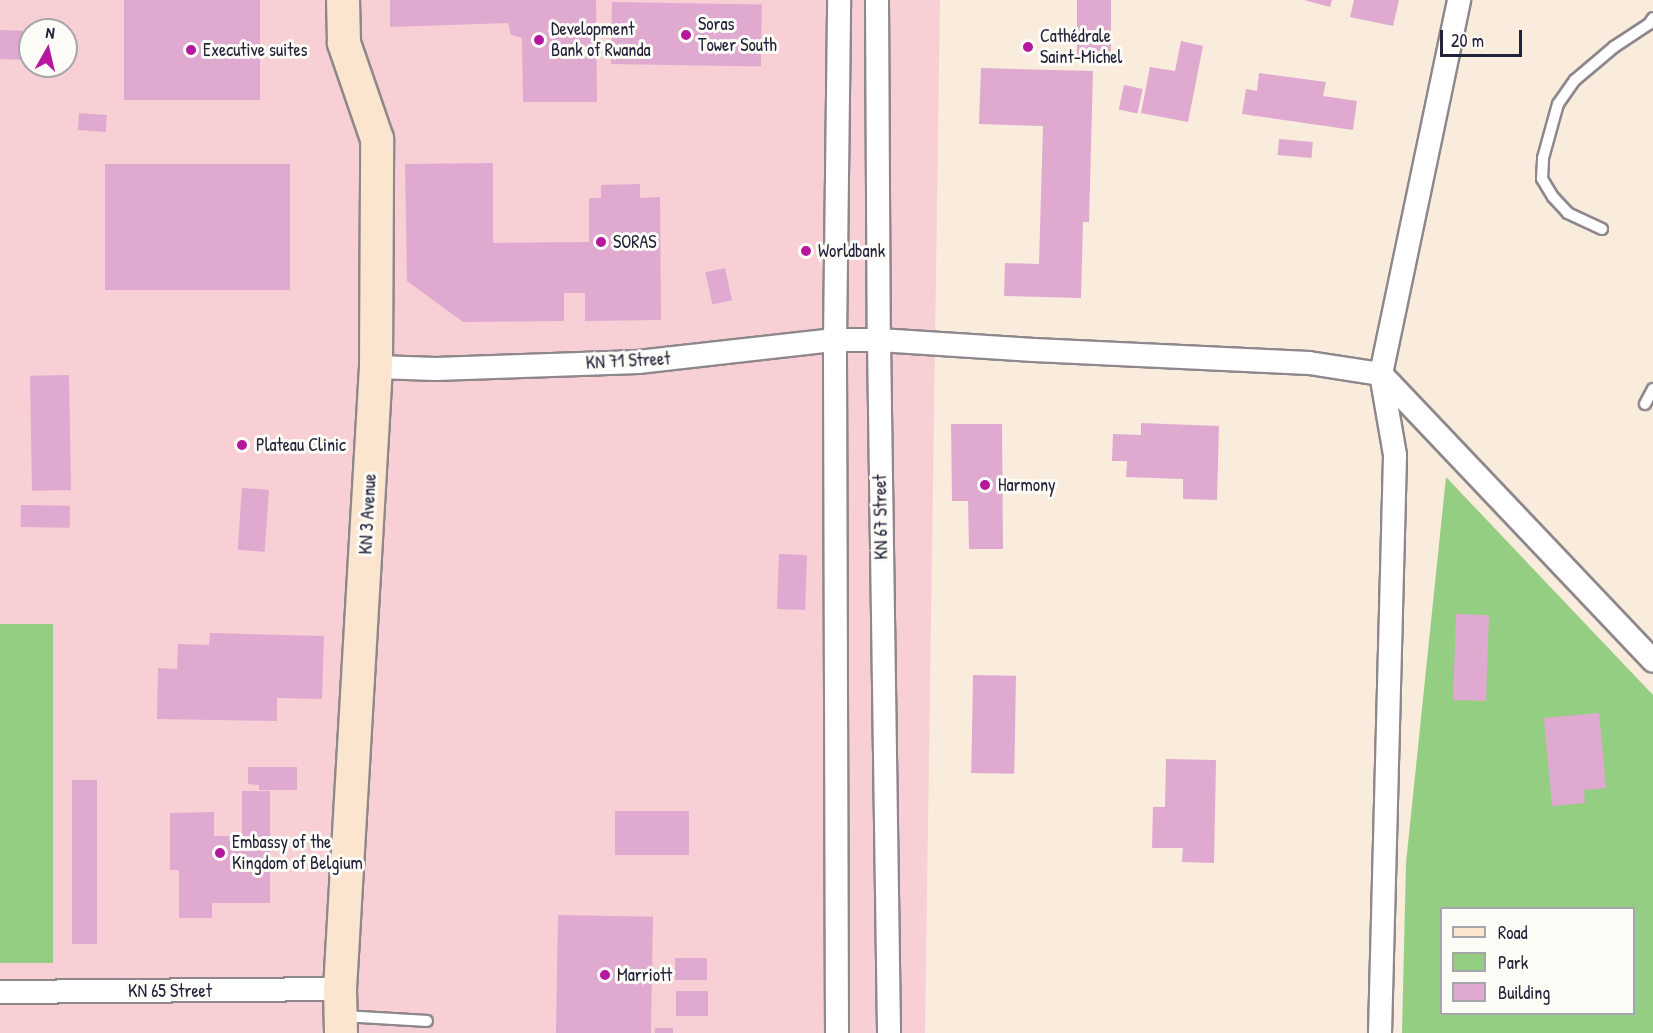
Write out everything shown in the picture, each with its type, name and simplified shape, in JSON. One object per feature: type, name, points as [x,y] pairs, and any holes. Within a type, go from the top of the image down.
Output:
[{"type":"main road","name":"KN 3 Avenue","points":[[340,1013],[376,368],[377,139],[344,44],[343,0]]},
{"type":"street","points":[[837,1033],[835,340],[839,0]]},
{"type":"street","name":"KN 67 Street","points":[[878,0],[879,340],[889,1033]]},
{"type":"street","points":[[1380,1033],[1395,455],[1381,374],[1459,0]]},
{"type":"street","name":"KN 71 Street","points":[[376,368],[436,369],[638,362],[835,340],[879,340],[1309,363],[1381,374]]},
{"type":"street","points":[[1381,374],[1653,662]]},
{"type":"street","name":"KN 65 Street","points":[[0,992],[340,1013]]},
{"type":"lane","points":[[1602,229],[1568,213],[1553,197],[1542,179],[1543,158],[1558,104],[1575,80],[1614,48],[1649,24],[1653,18]]},
{"type":"lane","points":[[1645,404],[1653,389]]},
{"type":"lane","points":[[340,1013],[427,1021]]},
{"type":"shaded area","points":[[0,0],[940,0],[925,1033],[0,1033]]},
{"type":"green space","points":[[1446,477],[1653,695],[1653,1033],[1402,1033],[1406,863]]},
{"type":"green space","points":[[0,624],[53,624],[53,963],[0,963]]},
{"type":"building","name":"Executive suites","points":[[124,0],[260,0],[260,100],[124,100]]},
{"type":"building","points":[[390,0],[596,0],[597,102],[523,102],[522,38],[511,35],[508,23],[390,27]]},
{"type":"building","points":[[1077,0],[1111,0],[1111,56],[1077,56]]},
{"type":"building","points":[[1304,0],[1332,0],[1330,7]]},
{"type":"building","points":[[1354,0],[1399,0],[1393,26],[1350,17]]},
{"type":"building","name":"Soras Tower South","points":[[612,2],[762,5],[761,67],[611,64]]},
{"type":"building","points":[[0,30],[18,31],[18,60],[0,59]]},
{"type":"building","points":[[1181,41],[1203,46],[1188,122],[1141,113],[1150,67],[1175,71]]},
{"type":"building","points":[[981,68],[1093,71],[1089,222],[1083,222],[1081,298],[1004,296],[1005,263],[1039,264],[1043,126],[979,124]]},
{"type":"building","points":[[1259,73],[1326,82],[1323,96],[1357,101],[1353,130],[1242,114],[1246,89],[1257,91]]},
{"type":"building","points":[[1124,85],[1143,89],[1137,113],[1119,109]]},
{"type":"building","points":[[79,113],[107,115],[106,132],[78,130]]},
{"type":"building","points":[[1279,139],[1313,142],[1311,158],[1278,155]]},
{"type":"building","name":"SORAS","points":[[493,163],[493,243],[589,242],[589,198],[601,198],[601,185],[640,184],[640,198],[660,197],[661,320],[585,321],[585,293],[564,293],[564,321],[463,322],[407,281],[405,164]]},
{"type":"building","points":[[105,164],[290,164],[290,290],[105,290]]},
{"type":"building","points":[[725,268],[732,300],[712,304],[705,272]]},
{"type":"building","points":[[69,375],[71,490],[32,491],[30,376]]},
{"type":"building","points":[[1141,423],[1219,426],[1217,500],[1183,499],[1183,479],[1126,477],[1127,461],[1112,461],[1113,434],[1141,435]]},
{"type":"building","points":[[951,424],[1002,424],[1003,549],[969,549],[968,501],[952,501]]},
{"type":"building","points":[[242,488],[269,490],[265,552],[238,550]]},
{"type":"building","points":[[21,505],[70,506],[70,528],[21,527]]},
{"type":"building","points":[[779,554],[807,555],[805,610],[777,609]]},
{"type":"building","points":[[1456,614],[1489,615],[1486,701],[1453,700]]},
{"type":"building","points":[[210,633],[324,636],[322,699],[277,698],[277,721],[157,719],[158,668],[177,669],[178,644],[209,645]]},
{"type":"building","points":[[973,675],[1016,676],[1014,774],[971,773]]},
{"type":"building","points":[[1599,713],[1606,788],[1584,790],[1585,803],[1552,806],[1544,718]]},
{"type":"building","points":[[1166,759],[1216,760],[1214,863],[1182,862],[1183,848],[1152,848],[1153,807],[1165,807]]},
{"type":"building","points":[[248,767],[297,767],[297,790],[259,790],[259,785],[248,784]]},
{"type":"building","points":[[72,780],[97,780],[97,944],[72,944]]},
{"type":"building","name":"Embassy of the Kingdom of Belgium","points":[[242,791],[270,791],[270,903],[212,903],[212,918],[179,918],[179,870],[170,870],[170,813],[214,812],[214,836],[242,836]]},
{"type":"building","points":[[615,811],[689,811],[689,855],[615,855]]},
{"type":"building","name":"Marriott","points":[[558,915],[653,917],[651,1033],[556,1033]]},
{"type":"building","points":[[675,958],[707,958],[707,980],[675,980]]},
{"type":"building","points":[[676,991],[708,991],[708,1016],[676,1016]]},
{"type":"building","points":[[655,1028],[673,1028],[673,1033],[655,1033]]},
{"type":"place","name":"Soras Tower South","points":[[686,35]]},
{"type":"place","name":"Development Bank of Rwanda","points":[[539,40]]},
{"type":"place","name":"Cathédrale Saint-Michel","points":[[1028,47]]},
{"type":"place","name":"Executive suites","points":[[191,50]]},
{"type":"place","name":"SORAS","points":[[601,242]]},
{"type":"place","name":"Worldbank","points":[[806,251]]},
{"type":"place","name":"Plateau Clinic","points":[[242,445]]},
{"type":"place","name":"Harmony","points":[[985,485]]},
{"type":"place","name":"Embassy of the Kingdom of Belgium","points":[[220,853]]},
{"type":"place","name":"Marriott","points":[[605,975]]}]
